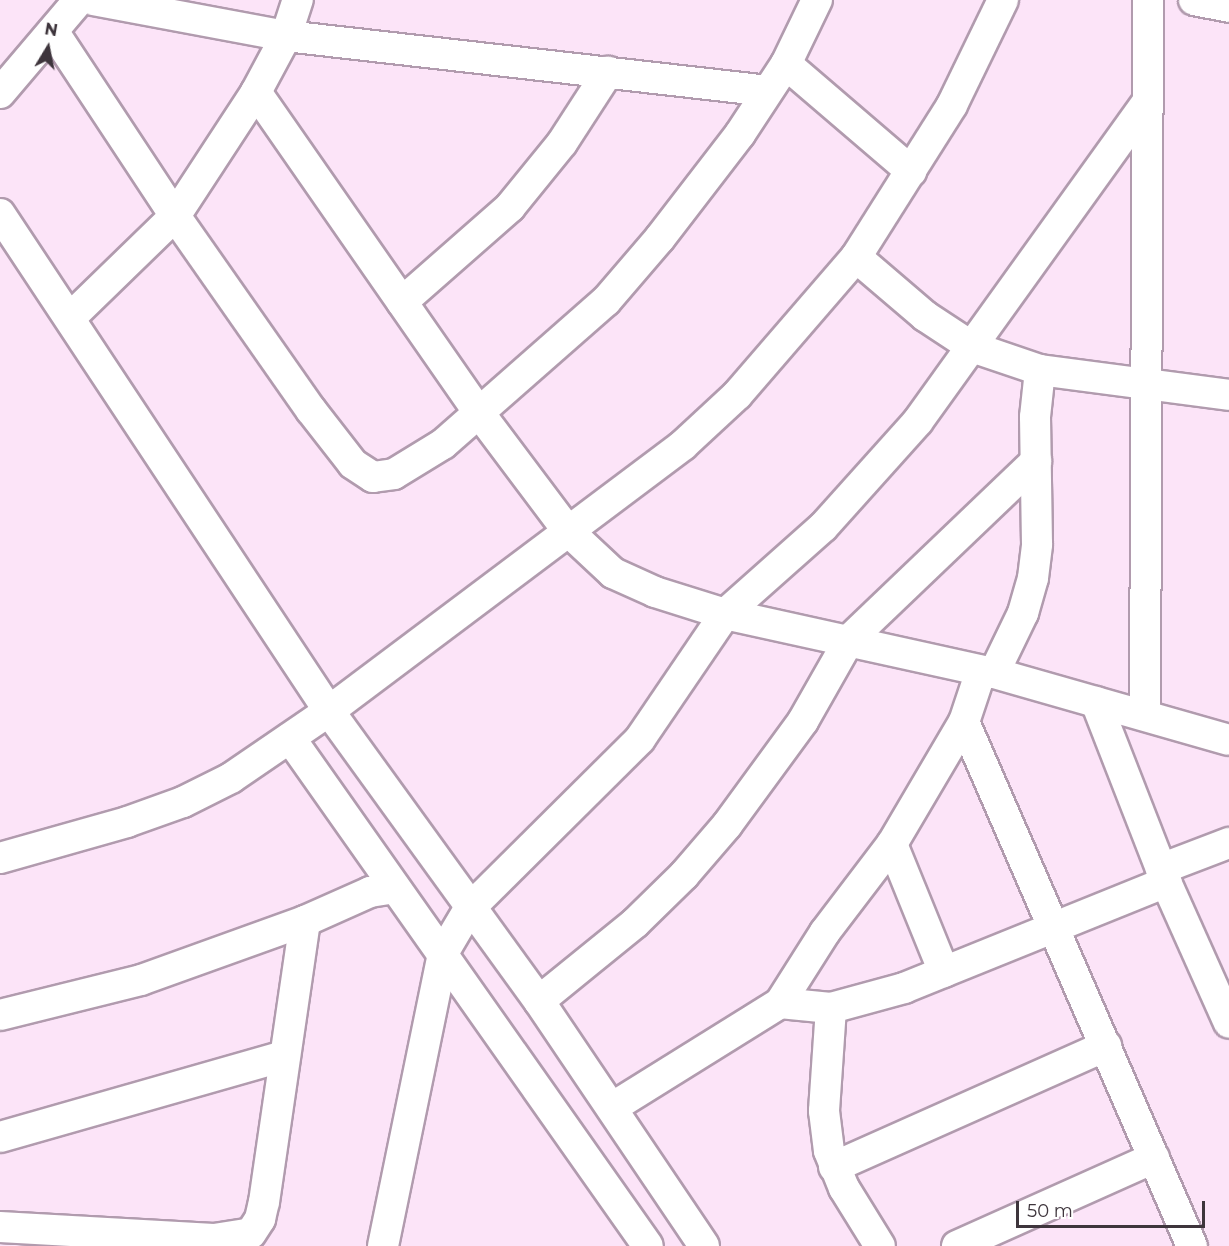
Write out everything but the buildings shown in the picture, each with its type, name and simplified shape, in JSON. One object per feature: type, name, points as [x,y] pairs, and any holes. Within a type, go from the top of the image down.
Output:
[{"type":"street","points":[[0,93],[79,0]]},
{"type":"street","points":[[93,0],[286,36],[767,91]]},
{"type":"street","points":[[71,317],[175,216],[256,92],[286,36],[298,0]]},
{"type":"street","points":[[53,31],[175,216],[311,410],[361,472],[373,477],[394,474],[443,444],[480,414],[606,301],[706,182],[786,64],[817,0]]},
{"type":"street","points":[[0,858],[183,802],[231,778],[328,711],[567,530],[628,490],[737,395],[856,257],[952,105],[1003,0]]},
{"type":"street","points":[[1145,715],[1148,0]]},
{"type":"street","points":[[1194,0],[1229,7]]},
{"type":"street","points":[[786,64],[910,171]]},
{"type":"street","points":[[402,302],[510,207],[562,143],[608,72]]},
{"type":"street","points":[[256,92],[480,414],[567,530],[613,573],[655,592],[725,614],[988,672],[1229,740]]},
{"type":"street","points":[[383,1246],[443,952],[469,909],[640,739],[725,614],[823,527],[918,421],[1146,105]]},
{"type":"street","points":[[0,214],[71,317],[328,711],[469,909],[539,1001],[613,1107],[704,1246]]},
{"type":"street","points":[[856,257],[925,316],[972,347],[1040,370],[1229,395]]},
{"type":"street","points":[[613,1107],[780,1003],[825,932],[892,844],[964,722],[988,672],[1023,613],[1034,578],[1040,370]]},
{"type":"street","points":[[539,1001],[635,923],[720,833],[803,721],[849,640],[1036,461]]},
{"type":"street","points":[[1096,702],[1164,876],[1229,1023]]},
{"type":"street","points":[[964,722],[1192,1246]]},
{"type":"street","points":[[290,738],[648,1246]]},
{"type":"street","points":[[780,1003],[831,1008],[944,972],[1054,927],[1229,843]]},
{"type":"street","points":[[892,844],[944,972]]},
{"type":"street","points":[[0,1015],[141,980],[305,921],[370,892],[394,888]]},
{"type":"street","points":[[0,1227],[175,1239],[237,1238],[251,1233],[260,1219],[264,1202],[305,921]]},
{"type":"street","points":[[831,1008],[824,1111],[834,1167],[880,1246]]},
{"type":"street","points":[[834,1167],[1106,1046]]},
{"type":"street","points":[[0,1137],[285,1056]]},
{"type":"street","points":[[957,1246],[1154,1158]]}]
